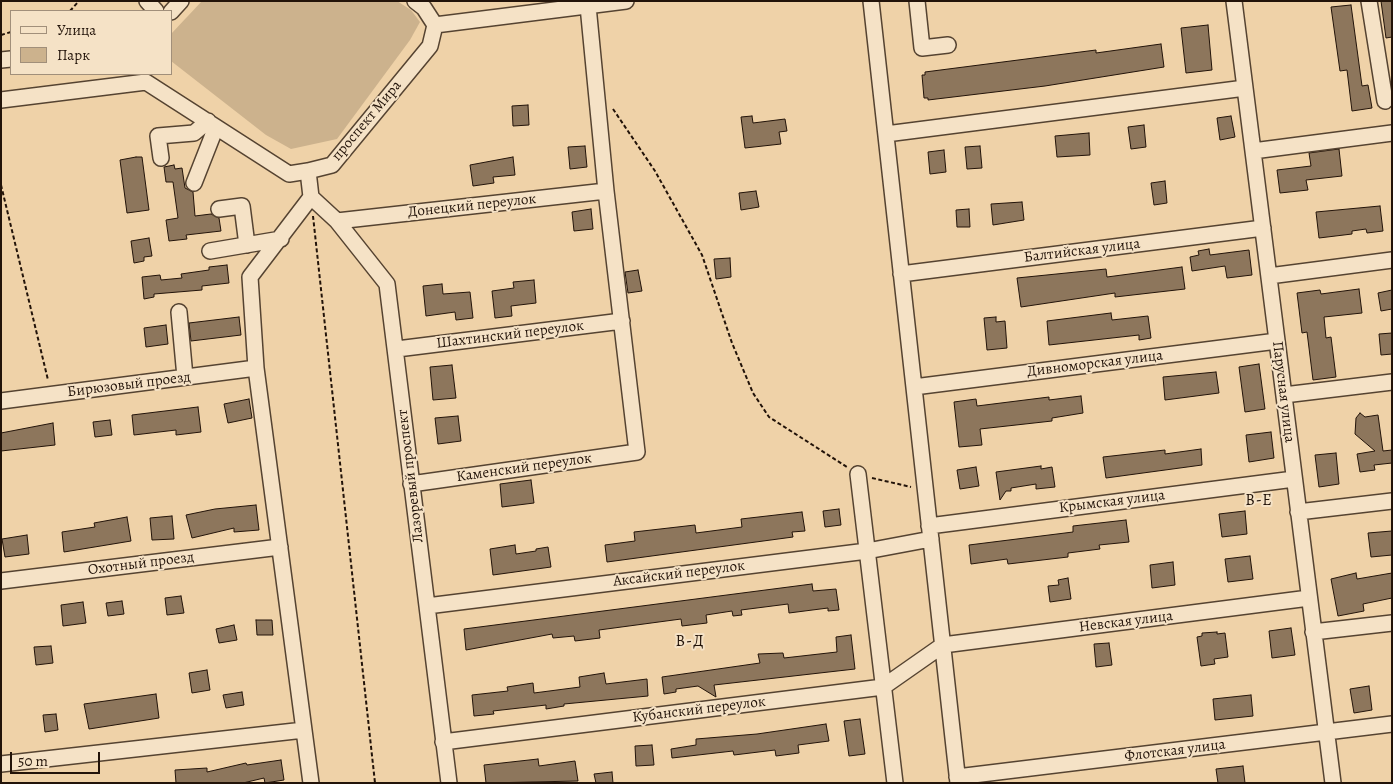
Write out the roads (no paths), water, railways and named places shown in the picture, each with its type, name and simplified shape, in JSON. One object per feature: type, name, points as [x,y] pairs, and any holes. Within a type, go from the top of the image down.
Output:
[{"type":"street","points":[[172,11],[182,1]]},
{"type":"street","points":[[415,1],[424,8],[435,25],[626,1]]},
{"type":"street","points":[[871,1],[958,780]]},
{"type":"street","points":[[917,1],[922,48],[948,45]]},
{"type":"street","name":"Парусная улица","points":[[1234,1],[1333,783]]},
{"type":"street","points":[[1369,1],[1385,101]]},
{"type":"street","points":[[588,6],[606,191],[622,320]]},
{"type":"street","name":"проспект Мира","points":[[1,100],[146,78],[289,174],[308,171],[332,165],[430,46],[435,25]]},
{"type":"street","points":[[886,134],[1245,88]]},
{"type":"street","points":[[161,158],[158,136],[194,133],[212,124]]},
{"type":"street","points":[[194,183],[212,124]]},
{"type":"street","points":[[1253,151],[1392,133]]},
{"type":"street","points":[[308,171],[311,197],[281,239],[250,277],[256,368],[311,783]]},
{"type":"street","name":"Донецкий переулок","points":[[337,221],[606,191]]},
{"type":"street","name":"Лазоревый проспект","points":[[311,197],[337,221],[387,284],[397,349],[411,484],[448,783]]},
{"type":"street","points":[[219,209],[242,206],[247,244]]},
{"type":"street","name":"Балтийская улица","points":[[901,274],[1262,228]]},
{"type":"street","points":[[210,251],[281,239]]},
{"type":"street","points":[[1268,276],[1392,260]]},
{"type":"street","points":[[179,312],[185,377]]},
{"type":"street","name":"Шахтинский переулок","points":[[397,349],[622,320]]},
{"type":"street","name":"Каменский переулок","points":[[411,484],[637,452],[622,320]]},
{"type":"street","name":"Дивноморская улица","points":[[914,387],[1277,340]]},
{"type":"street","name":"Бирюзовый проезд","points":[[1,401],[256,368]]},
{"type":"street","points":[[1284,395],[1392,382]]},
{"type":"street","points":[[858,474],[895,783]]},
{"type":"street","name":"Крымская улица","points":[[930,532],[1294,479]]},
{"type":"street","points":[[1298,512],[1392,501]]},
{"type":"street","name":"Аксайский переулок","points":[[427,606],[867,551],[930,532]]},
{"type":"street","name":"Охотный проезд","points":[[1,581],[280,547]]},
{"type":"street","name":"Невская улица","points":[[942,645],[1309,598]]},
{"type":"street","points":[[1314,632],[1392,623]]},
{"type":"street","name":"Кубанский переулок","points":[[444,742],[884,687],[942,645]]},
{"type":"street","name":"Флотская улица","points":[[958,780],[1392,724]]},
{"type":"street","points":[[1,764],[304,730]]},
{"type":"district","name":"В-Е","points":[[1259,501]]},
{"type":"district","name":"В-Д","points":[[690,642]]}]
